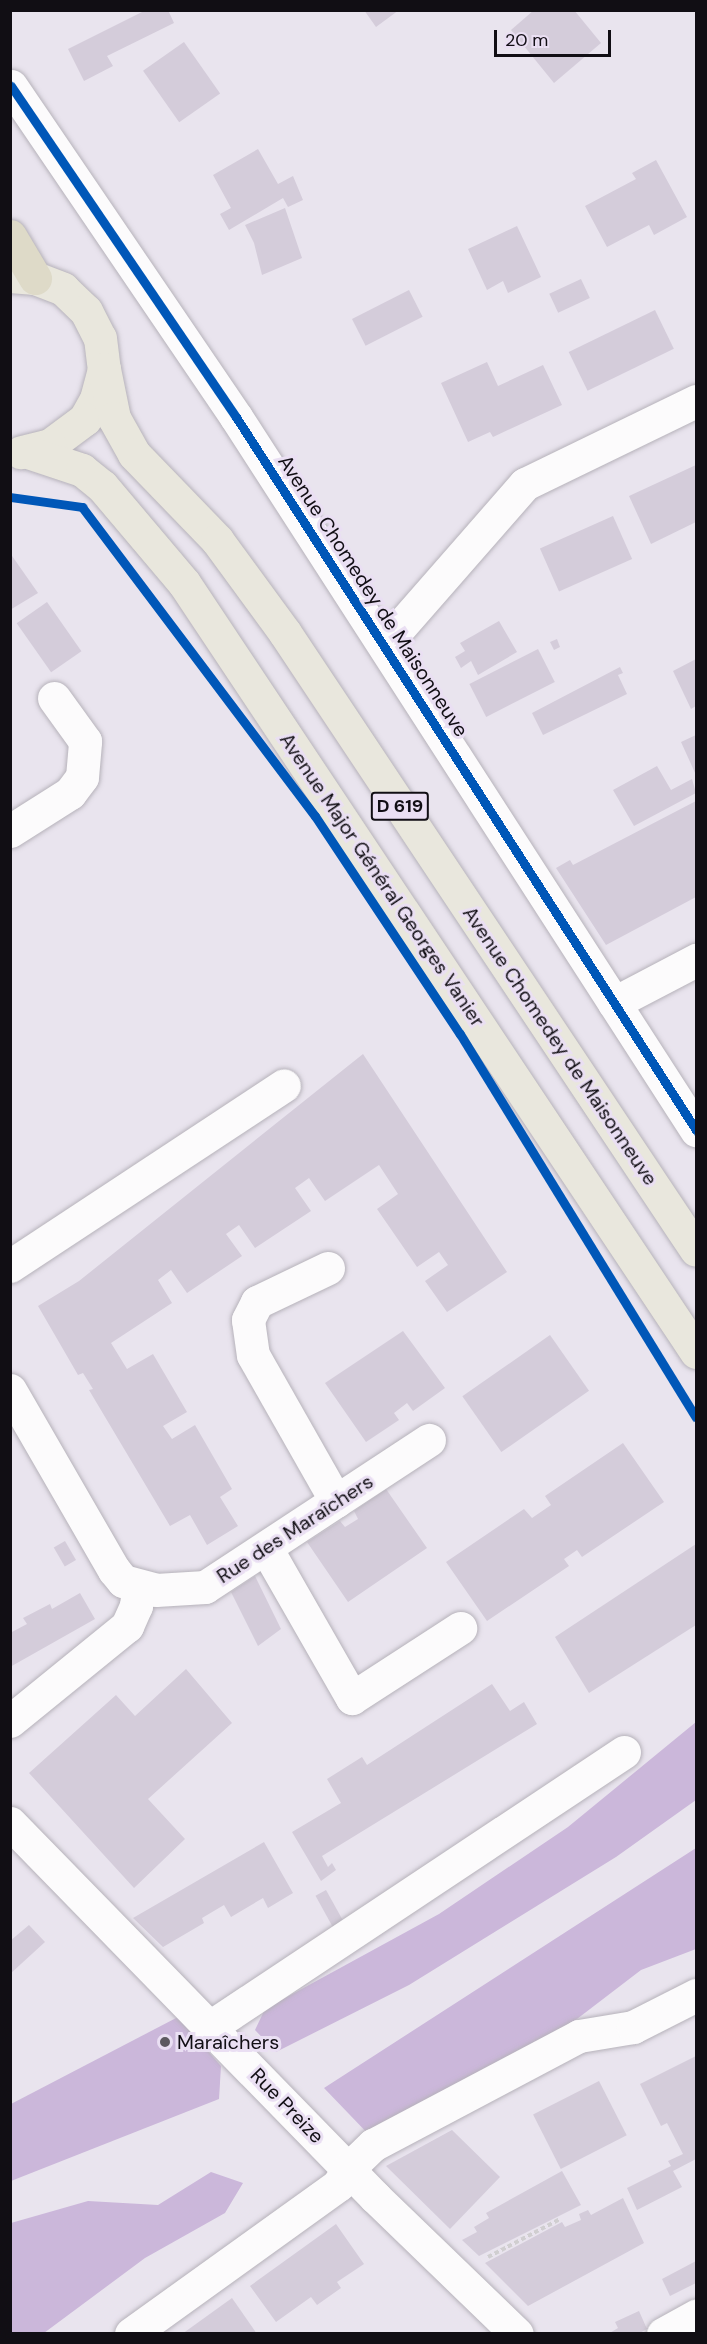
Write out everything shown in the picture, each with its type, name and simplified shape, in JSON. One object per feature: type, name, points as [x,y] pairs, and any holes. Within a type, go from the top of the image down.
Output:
[{"type":"highway","points":[[10,236],[22,277]]},
{"type":"main road","name":"Avenue Chomedey de Maisonneuve","points":[[22,277],[63,289],[86,311],[100,338],[114,418],[134,454],[217,540],[285,633],[696,1250]]},
{"type":"main road","points":[[19,452],[50,445],[85,418],[96,399],[104,369]]},
{"type":"main road","name":"Avenue Major Général Georges Vanier","points":[[19,452],[82,470],[102,486],[184,583],[696,1352]]},
{"type":"street","name":"Avenue Chomedey de Maisonneuve","points":[[11,86],[237,417],[696,1130]]},
{"type":"street","points":[[384,645],[525,484],[696,401]]},
{"type":"street","points":[[10,831],[70,793],[82,777],[85,741],[54,698]]},
{"type":"street","points":[[614,1003],[696,960]]},
{"type":"street","points":[[10,1266],[284,1085]]},
{"type":"street","points":[[328,1268],[257,1302],[248,1320],[253,1355],[336,1501]]},
{"type":"street","name":"Rue des Maraîchers","points":[[10,1390],[114,1570],[123,1581],[138,1586],[179,1592],[206,1587],[429,1440]]},
{"type":"street","points":[[266,1548],[352,1698],[460,1628]]},
{"type":"street","points":[[10,1721],[127,1626],[136,1606],[138,1586]]},
{"type":"street","points":[[210,2027],[624,1752]]},
{"type":"street","name":"Rue Preize","points":[[10,1823],[348,2169],[517,2334]]},
{"type":"street","points":[[131,2334],[338,2185],[348,2169],[373,2145],[579,2036],[633,2027],[696,1995]]},
{"type":"street","points":[[663,2334],[696,2316]]},
{"type":"path","points":[[477,2263],[560,2219]]},
{"type":"shaded area","points":[[696,1722],[696,1800],[616,1857],[409,1985],[276,2052],[255,2030],[265,2009],[439,1914],[568,1827]]},
{"type":"shaded area","points":[[696,1848],[696,1949],[641,1970],[543,2045],[374,2140],[324,2088]]},
{"type":"shaded area","points":[[178,2017],[221,2066],[219,2099],[11,2181],[11,2104]]},
{"type":"shaded area","points":[[211,2172],[243,2183],[225,2213],[145,2258],[44,2333],[11,2333],[11,2223],[88,2201],[158,2205]]},
{"type":"building","points":[[146,10],[168,10],[174,23],[107,56],[113,66],[84,81],[68,49]]},
{"type":"building","points":[[364,10],[399,10],[376,27]]},
{"type":"building","points":[[534,10],[574,10],[601,43],[554,83],[511,30]]},
{"type":"building","points":[[184,42],[220,94],[179,122],[143,71]]},
{"type":"building","points":[[258,149],[278,184],[293,176],[303,200],[288,207],[283,198],[229,230],[220,214],[231,208],[213,175]]},
{"type":"building","points":[[656,160],[687,217],[654,235],[649,225],[607,247],[585,206],[636,179],[632,173]]},
{"type":"building","points":[[285,208],[302,258],[262,275],[254,243],[245,225]]},
{"type":"building","points":[[517,226],[541,277],[508,293],[503,281],[487,290],[468,249]]},
{"type":"building","points":[[581,279],[590,298],[558,313],[549,294]]},
{"type":"building","points":[[409,290],[423,317],[366,346],[352,319]]},
{"type":"building","points":[[655,310],[674,349],[588,391],[569,352]]},
{"type":"building","points":[[487,362],[498,386],[543,365],[562,405],[493,437],[490,432],[468,442],[441,383]]},
{"type":"building","points":[[696,465],[696,522],[651,544],[629,496]]},
{"type":"building","points":[[613,516],[632,559],[559,591],[540,549]]},
{"type":"building","points":[[10,553],[38,593],[10,610]]},
{"type":"building","points":[[47,602],[81,651],[51,672],[17,623]]},
{"type":"building","points":[[499,621],[517,652],[478,675],[471,661],[461,668],[455,657],[465,651],[460,643]]},
{"type":"building","points":[[557,639],[560,647],[554,650],[550,642]]},
{"type":"building","points":[[538,649],[555,682],[486,717],[469,684]]},
{"type":"building","points":[[696,659],[696,706],[691,709],[673,671]]},
{"type":"building","points":[[620,667],[623,673],[618,675],[627,694],[543,735],[532,713]]},
{"type":"building","points":[[696,735],[696,775],[681,742]]},
{"type":"building","points":[[657,766],[671,790],[692,779],[696,793],[634,826],[613,790]]},
{"type":"building","points":[[696,801],[696,897],[606,945],[556,868],[570,860],[573,865]]},
{"type":"building","points":[[363,1054],[507,1272],[447,1312],[425,1281],[448,1265],[439,1252],[417,1267],[377,1209],[398,1194],[379,1165],[325,1201],[309,1178],[295,1188],[311,1211],[255,1248],[239,1225],[226,1234],[242,1256],[187,1293],[171,1270],[158,1280],[172,1303],[111,1343],[127,1369],[153,1354],[187,1412],[163,1426],[172,1439],[195,1425],[232,1489],[220,1497],[238,1526],[207,1545],[190,1515],[170,1526],[89,1390],[93,1389],[83,1373],[78,1375],[38,1306],[79,1281]]},
{"type":"building","points":[[403,1331],[445,1388],[413,1411],[407,1403],[394,1413],[399,1420],[366,1442],[325,1383]]},
{"type":"building","points":[[550,1335],[589,1391],[501,1452],[462,1396]]},
{"type":"building","points":[[623,1443],[664,1502],[582,1557],[577,1550],[564,1559],[569,1566],[487,1621],[446,1562],[524,1509],[532,1518],[551,1505],[545,1496]]},
{"type":"building","points":[[386,1489],[427,1548],[348,1602],[307,1542],[340,1521],[345,1527],[358,1519],[354,1511]]},
{"type":"building","points":[[65,1541],[76,1560],[65,1567],[54,1548]]},
{"type":"building","points":[[696,1544],[696,1625],[589,1693],[555,1637]]},
{"type":"building","points":[[255,1576],[281,1629],[258,1646],[231,1592]]},
{"type":"building","points":[[80,1593],[95,1619],[10,1667],[10,1633],[27,1624],[23,1618],[50,1604],[52,1609]]},
{"type":"building","points":[[186,1669],[232,1723],[148,1799],[185,1839],[134,1888],[29,1773],[116,1695],[135,1716]]},
{"type":"building","points":[[492,1684],[510,1711],[524,1702],[537,1724],[322,1856],[328,1867],[332,1863],[336,1870],[321,1881],[292,1832],[341,1803],[327,1779],[362,1757],[367,1765]]},
{"type":"building","points":[[264,1842],[293,1893],[268,1908],[263,1898],[231,1917],[224,1905],[202,1918],[204,1923],[163,1947],[133,1918]]},
{"type":"building","points":[[326,1890],[346,1926],[335,1932],[316,1896]]},
{"type":"building","points":[[29,1925],[45,1942],[10,1974],[10,1941]]},
{"type":"building","points":[[696,2056],[696,2159],[673,2171],[682,2187],[637,2210],[627,2188],[671,2166],[668,2161],[683,2154],[667,2123],[661,2126],[640,2084]]},
{"type":"building","points":[[599,2081],[627,2135],[561,2169],[533,2115]]},
{"type":"building","points":[[452,2130],[500,2177],[450,2229],[386,2166]]},
{"type":"building","points":[[562,2171],[581,2205],[479,2256],[462,2240],[477,2232],[474,2227],[489,2218],[486,2213]]},
{"type":"building","points":[[623,2198],[644,2243],[528,2306],[485,2263],[562,2222],[565,2227],[581,2220],[579,2214],[588,2210],[591,2215]]},
{"type":"building","points":[[336,2224],[364,2264],[337,2282],[341,2288],[317,2305],[311,2297],[276,2322],[250,2286]]},
{"type":"building","points":[[696,2261],[696,2283],[670,2296],[662,2279]]},
{"type":"building","points":[[232,2298],[257,2334],[182,2334]]},
{"type":"building","points":[[639,2311],[647,2329],[638,2334],[608,2334],[618,2328],[615,2322]]},
{"type":"cycle path","points":[[11,86],[236,417],[696,1130]]},
{"type":"cycle path","points":[[10,497],[82,507],[315,816],[460,1034],[696,1417]]},
{"type":"place","name":"Maraîchers","points":[[165,2042]]}]
